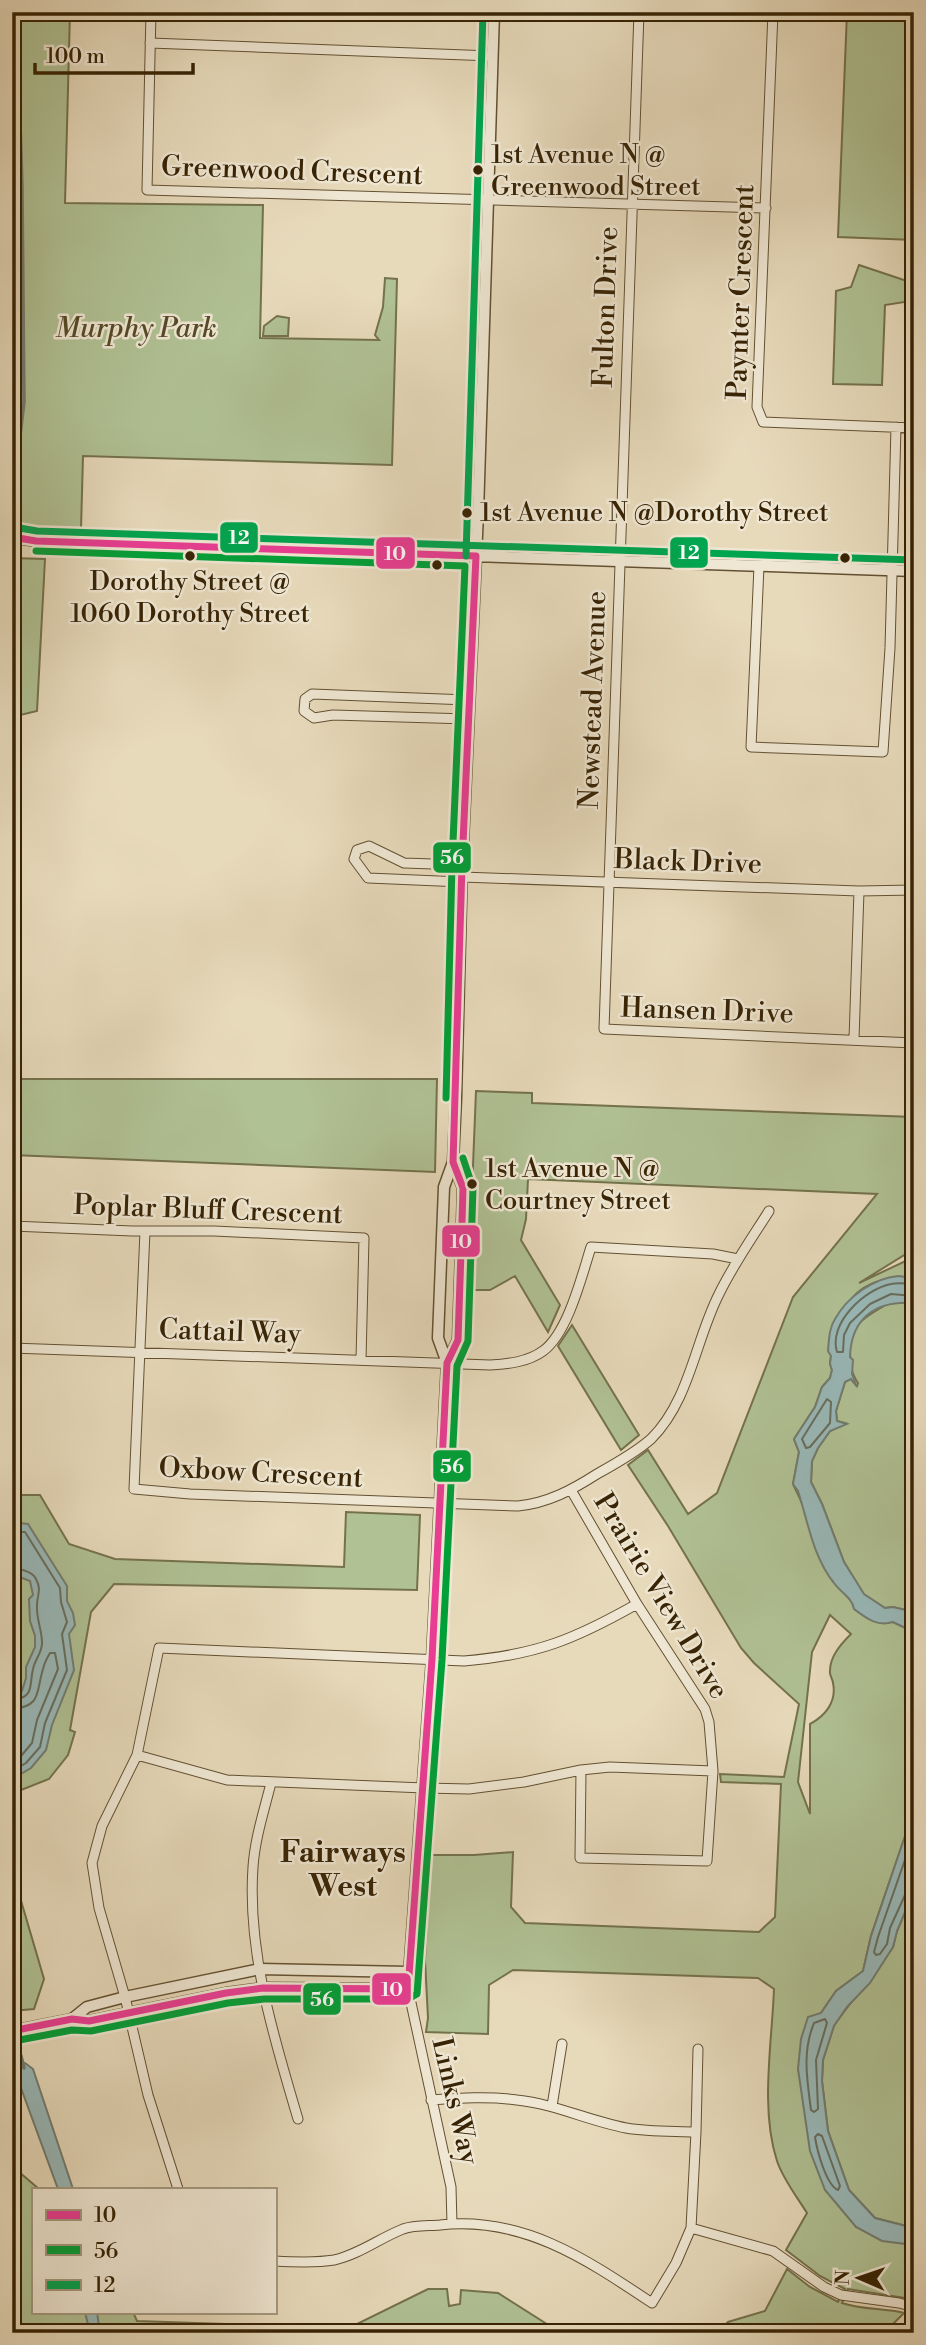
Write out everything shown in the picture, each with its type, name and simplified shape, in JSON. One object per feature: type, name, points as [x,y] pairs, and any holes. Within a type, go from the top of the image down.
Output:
[{"type":"street","name":"Greenwood Crescent","points":[[151,12],[147,190],[488,200]]},
{"type":"street","points":[[447,1363],[438,1338],[444,1187],[453,1162],[494,12]]},
{"type":"street","name":"Fulton Drive","points":[[620,561],[639,12]]},
{"type":"street","name":"Paynter Crescent","points":[[773,12],[757,407],[763,422],[914,428]]},
{"type":"street","points":[[150,43],[492,56]]},
{"type":"street","points":[[488,200],[766,208]]},
{"type":"street","points":[[759,566],[751,747],[884,752],[896,427]]},
{"type":"street","points":[[12,537],[104,544],[914,571]]},
{"type":"street","name":"Newstead Avenue","points":[[610,882],[620,561]]},
{"type":"street","points":[[468,699],[313,694],[305,699],[304,711],[314,718],[333,715],[468,719]]},
{"type":"street","points":[[369,846],[404,863],[462,874],[368,878],[354,859],[357,850],[369,846]]},
{"type":"street","name":"Black Drive","points":[[462,874],[859,891],[914,890]]},
{"type":"street","name":"Hansen Drive","points":[[610,882],[604,1029],[914,1043]]},
{"type":"street","points":[[854,1039],[859,891]]},
{"type":"street","points":[[12,2031],[72,2019],[89,2021],[262,1988],[408,1989],[424,1788],[447,1363],[458,1340],[463,1188],[453,1162]]},
{"type":"street","points":[[439,1504],[526,1505],[551,1499],[570,1490],[650,1439],[668,1418],[681,1393],[718,1295],[769,1212]]},
{"type":"street","name":"Poplar Bluff Crescent","points":[[12,1226],[364,1238],[361,1360]]},
{"type":"street","points":[[141,1352],[145,1231]]},
{"type":"street","name":"Cattail Way","points":[[12,1348],[490,1365],[514,1363],[543,1351],[560,1330],[572,1305],[592,1247],[713,1254],[738,1259]]},
{"type":"street","name":"Oxbow Crescent","points":[[141,1352],[134,1489],[190,1494],[439,1504]]},
{"type":"street","name":"Prairie View Drive","points":[[570,1490],[637,1604],[705,1709],[709,1722],[713,1771],[707,1861],[580,1858],[581,1770]]},
{"type":"street","points":[[178,2188],[148,2095],[125,1997],[99,1908],[92,1863],[102,1826],[138,1755],[159,1648],[464,1661],[525,1653],[560,1643],[637,1604]]},
{"type":"street","points":[[138,1755],[227,1780],[424,1788],[469,1789],[524,1782],[581,1770],[610,1768],[713,1771]]},
{"type":"street","points":[[271,1783],[253,1867],[253,1914],[262,1988],[298,2119]]},
{"type":"street","points":[[72,2019],[87,2007],[260,1969],[408,1972]]},
{"type":"street","name":"Links Way","points":[[408,1989],[451,2187],[452,2224]]},
{"type":"street","points":[[552,2106],[562,2044]]},
{"type":"street","points":[[276,2261],[335,2260],[405,2228],[452,2224],[519,2230],[546,2240],[604,2271],[652,2303],[676,2263],[691,2228],[698,2049]]},
{"type":"street","points":[[431,2099],[481,2097],[518,2100],[552,2106],[624,2128],[696,2132]]},
{"type":"street","points":[[691,2228],[773,2250],[824,2287],[841,2295],[914,2307]]},
{"type":"green space","name":"Murphy Park","points":[[12,12],[70,12],[65,203],[263,205],[260,338],[379,340],[375,335],[383,307],[385,278],[397,279],[392,465],[83,456],[81,529],[27,527],[12,522]]},
{"type":"green space","points":[[847,12],[914,12],[914,240],[838,237]]},
{"type":"green space","points":[[859,265],[910,282],[911,301],[885,305],[882,385],[833,384],[836,291],[851,287]]},
{"type":"green space","points":[[277,316],[289,318],[288,336],[263,336],[264,326]]},
{"type":"green space","points":[[12,558],[45,559],[37,711],[12,717]]},
{"type":"green space","points":[[12,1079],[437,1079],[435,1172],[12,1155]]},
{"type":"green space","points":[[476,1091],[532,1093],[532,1103],[914,1117],[914,1249],[859,1283],[914,1257],[914,1278],[887,1279],[869,1285],[854,1296],[846,1309],[831,1356],[830,1378],[822,1387],[815,1407],[794,1439],[799,1452],[793,1484],[845,1594],[853,1603],[914,1632],[914,1817],[871,1936],[863,1971],[836,1991],[821,2013],[798,2069],[856,2227],[914,2229],[914,2301],[848,2289],[842,2303],[904,2313],[884,2333],[718,2333],[728,2322],[765,2311],[787,2269],[810,2287],[838,2302],[845,2289],[820,2276],[786,2250],[807,2213],[783,2174],[772,2141],[768,2098],[774,1989],[758,1978],[513,1970],[489,1985],[488,2034],[426,2032],[428,2018],[425,1960],[431,1855],[513,1852],[511,1907],[525,1923],[759,1932],[775,1917],[781,1784],[721,1782],[720,1774],[784,1777],[799,1704],[741,1648],[628,1465],[648,1450],[688,1514],[717,1493],[793,1297],[877,1194],[528,1179],[526,1219],[521,1240],[560,1305],[548,1332],[515,1276],[490,1290],[468,1290]],"holes":[[[830,1615],[851,1634],[831,1662],[830,1673],[834,1690],[831,1702],[825,1713],[810,1724],[810,1814],[798,1782],[812,1652]]]},
{"type":"green space","points":[[892,1301],[914,1303],[914,1612],[885,1608],[863,1594],[844,1562],[811,1482],[812,1461],[818,1448],[830,1431],[845,1423],[837,1421],[836,1411],[845,1382],[850,1378],[857,1386],[858,1383],[852,1372],[850,1359],[854,1331],[869,1315]]},
{"type":"green space","points":[[572,1325],[639,1435],[621,1450],[558,1346]]},
{"type":"green space","points":[[12,1495],[40,1495],[69,1544],[115,1559],[344,1567],[346,1512],[420,1515],[417,1590],[114,1584],[91,1612],[70,1730],[75,1732],[68,1755],[49,1779],[21,1790],[12,1812]]},
{"type":"green space","points":[[12,1870],[44,1979],[34,2009],[12,2011]]},
{"type":"green space","points":[[914,1891],[914,2228],[875,2218],[849,2190],[828,2131],[822,2081],[823,2060],[834,2025],[893,1947]]},
{"type":"green space","points":[[12,2166],[38,2188],[32,2188],[32,2314],[134,2314],[137,2321],[349,2328],[428,2289],[447,2289],[449,2306],[460,2304],[461,2290],[498,2293],[561,2333],[12,2333]]},
{"type":"water","points":[[898,1276],[914,1278],[914,1303],[877,1308],[868,1314],[855,1332],[850,1357],[853,1360],[852,1374],[857,1387],[851,1379],[845,1382],[836,1411],[837,1421],[847,1424],[830,1431],[818,1448],[812,1461],[811,1482],[844,1562],[864,1594],[885,1608],[914,1612],[914,1632],[893,1622],[872,1621],[854,1609],[851,1601],[834,1583],[821,1562],[798,1491],[793,1484],[799,1452],[794,1439],[815,1407],[832,1370],[828,1351],[833,1323],[847,1303],[862,1290],[880,1280]]},
{"type":"water","points":[[28,1524],[67,1586],[67,1601],[75,1625],[69,1634],[74,1670],[52,1725],[46,1750],[31,1768],[12,1779],[12,1698],[14,1693],[22,1691],[26,1667],[35,1647],[30,1621],[29,1599],[33,1595],[30,1581],[12,1574],[12,1525]]},
{"type":"water","points":[[914,1817],[914,1891],[893,1947],[870,1983],[847,2007],[834,2026],[823,2060],[822,2081],[828,2131],[849,2190],[875,2218],[914,2228],[914,2245],[882,2241],[856,2227],[825,2190],[810,2151],[798,2069],[801,2039],[808,2017],[821,2013],[836,1991],[863,1971],[871,1936]]},
{"type":"water","points":[[25,2063],[33,2069],[73,2188],[58,2188],[17,2077],[16,2065]]},
{"type":"water","points":[[85,2314],[97,2314],[100,2333],[90,2333]]},
{"type":"waterway","points":[[12,27],[18,58],[24,402],[12,503]]},
{"type":"waterway","points":[[21,2056],[24,2068]]},
{"type":"transit line","name":"12","points":[[466,556],[483,12]]},
{"type":"transit line","name":"12","points":[[14,527],[37,531],[914,560]]},
{"type":"transit line","name":"10","points":[[12,537],[36,541],[476,556],[462,865],[453,1162],[463,1188],[458,1340],[447,1363],[432,1659],[408,1989],[263,1988],[89,2021],[72,2019],[12,2031]]},
{"type":"transit line","name":"56","points":[[36,551],[465,566],[452,865],[446,1098]]},
{"type":"transit line","name":"56","points":[[14,2041],[72,2030],[91,2031],[228,2003],[264,1999],[408,1999],[417,1994],[442,1660],[457,1366],[468,1341],[473,1188],[463,1158]]},
{"type":"place","name":"1st Avenue N @ Greenwood Street","points":[[478,170]]},
{"type":"place","name":"1st Avenue N @Dorothy Street","points":[[467,513]]},
{"type":"place","name":"Dorothy Street @ 1060 Dorothy Street","points":[[190,556]]},
{"type":"place","name":"1st Avenue N @ Courtney Street","points":[[472,1184]]},
{"type":"district","name":"Fairways West","points":[[343,1870]]}]
